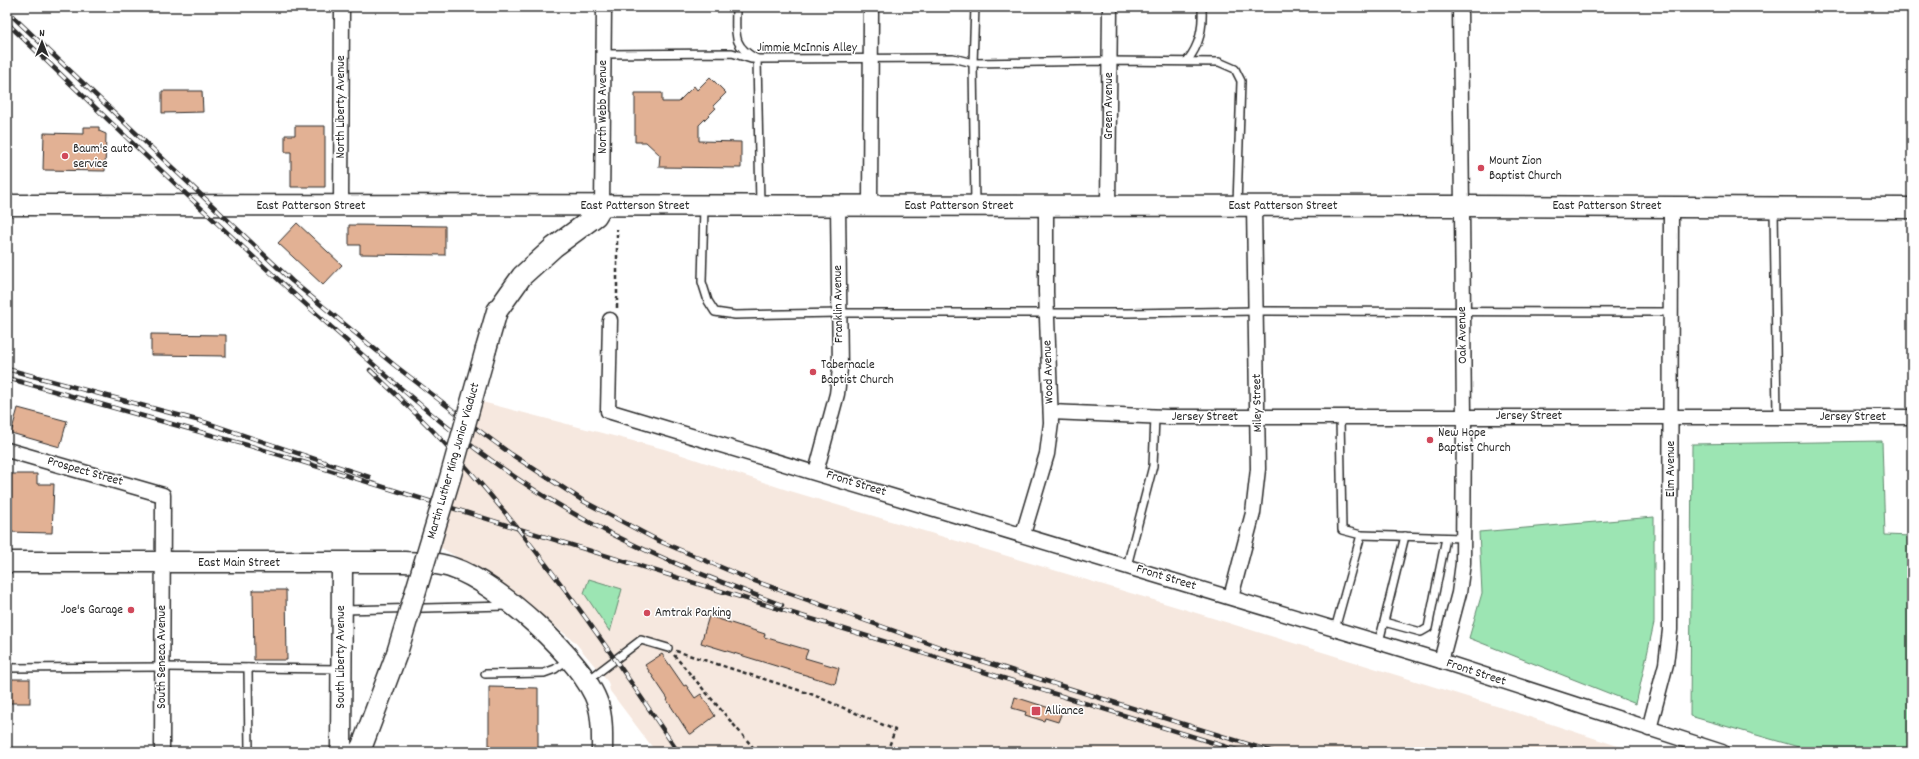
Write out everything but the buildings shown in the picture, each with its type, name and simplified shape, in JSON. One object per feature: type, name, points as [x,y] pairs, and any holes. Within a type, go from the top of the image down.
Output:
[{"type":"street","name":"North Liberty Avenue","points":[[341,206],[342,7]]},
{"type":"street","name":"North Webb Avenue","points":[[602,206],[604,7]]},
{"type":"street","points":[[870,206],[871,7]]},
{"type":"street","name":"Green Avenue","points":[[1108,206],[1110,7]]},
{"type":"street","name":"Oak Avenue","points":[[1441,661],[1459,594],[1463,563],[1464,416],[1460,7]]},
{"type":"street","name":"East Patterson Street","points":[[7,205],[1462,206],[1912,208]]},
{"type":"street","name":"Martin Luther King Junior Viaduct","points":[[358,752],[362,746],[396,653],[450,478],[497,311],[522,276],[554,247],[596,216],[602,206]]},
{"type":"street","name":"Franklin Avenue","points":[[816,472],[837,394],[840,369],[838,206]]},
{"type":"street","name":"Wood Avenue","points":[[1023,534],[1047,454],[1051,412],[1047,313],[1046,206]]},
{"type":"street","name":"Miley Street","points":[[1231,597],[1253,513],[1257,491],[1259,417],[1256,311],[1245,206]]},
{"type":"street","name":"Elm Avenue","points":[[1649,729],[1662,680],[1669,641],[1671,207]]},
{"type":"street","name":"Front Street","points":[[610,320],[608,411],[1023,534],[1379,642],[1722,752]]},
{"type":"street","name":"Jersey Street","points":[[1051,412],[1154,417],[1912,417]]},
{"type":"street","name":"Prospect Street","points":[[7,450],[163,495]]},
{"type":"street","name":"South Seneca Avenue","points":[[162,752],[163,495]]},
{"type":"street","name":"East Main Street","points":[[7,562],[404,562],[452,567],[469,574],[512,606],[546,635],[569,659],[587,681],[600,710],[602,752]]},
{"type":"street","name":"South Liberty Avenue","points":[[340,752],[342,563]]},
{"type":"lane","points":[[736,7],[736,38],[745,53],[757,59],[760,206]]},
{"type":"lane","points":[[975,7],[973,63],[975,206]]},
{"type":"lane","points":[[1187,61],[1200,41],[1202,7]]},
{"type":"lane","name":"Jimmie McInnis Alley","points":[[603,54],[732,53],[757,59],[871,60],[953,58],[973,63],[1109,61],[1219,62],[1235,69],[1241,81],[1245,206]]},
{"type":"lane","points":[[704,206],[702,282],[708,301],[715,312],[735,315],[839,313],[1256,311],[1671,312]]},
{"type":"lane","points":[[1774,207],[1777,416]]},
{"type":"lane","points":[[1127,566],[1153,466],[1154,417]]},
{"type":"lane","points":[[1340,417],[1342,530],[1361,535],[1463,538]]},
{"type":"lane","points":[[1336,629],[1361,535]]},
{"type":"lane","points":[[1379,642],[1405,536]]},
{"type":"lane","points":[[1384,622],[1421,632],[1428,628],[1446,538]]},
{"type":"lane","points":[[341,610],[512,606]]},
{"type":"lane","points":[[587,681],[641,640],[668,648]]},
{"type":"lane","points":[[485,674],[544,673],[555,669],[569,659]]},
{"type":"lane","points":[[7,668],[162,667],[341,669]]},
{"type":"lane","points":[[248,668],[249,752]]},
{"type":"path","points":[[610,320],[617,320],[617,229]]},
{"type":"path","points":[[668,648],[756,752]]},
{"type":"path","points":[[668,648],[811,694],[895,730],[887,752]]},
{"type":"shaded area","points":[[482,402],[664,449],[787,490],[1177,607],[1493,705],[1636,752],[656,752],[610,691],[608,682],[574,641],[497,581],[440,547]],"holes":[[[589,579],[613,620],[610,632]]]},
{"type":"green space","points":[[1882,441],[1885,535],[1912,536],[1912,752],[1816,752],[1690,716],[1692,444]]},
{"type":"green space","points":[[1654,517],[1654,623],[1636,704],[1469,638],[1482,593],[1479,532]]},
{"type":"green space","points":[[589,579],[622,589],[610,632],[584,593]]},
{"type":"railway","points":[[7,11],[292,281],[393,364],[477,429],[511,454],[585,502],[659,541],[749,579],[959,654],[1273,752]]},
{"type":"railway","points":[[7,23],[248,252],[410,396],[494,463],[554,502],[609,533],[666,559],[782,605]]},
{"type":"railway","points":[[7,369],[204,422],[369,477]]},
{"type":"railway","points":[[370,370],[435,433],[469,470],[533,547],[593,628],[678,752]]},
{"type":"railway","points":[[7,378],[254,447],[1243,752]]},
{"type":"place","name":"Baum's auto service","points":[[65,156]]},
{"type":"place","name":"Mount Zion Baptist Church","points":[[1481,168]]},
{"type":"place","name":"Tabernacle Baptist Church","points":[[813,372]]},
{"type":"place","name":"New Hope Baptist Church","points":[[1430,440]]},
{"type":"place","name":"Joe's Garage","points":[[131,610]]},
{"type":"place","name":"Amtrak Parking","points":[[647,613]]},
{"type":"place","name":"Alliance","points":[[1036,711]]}]
